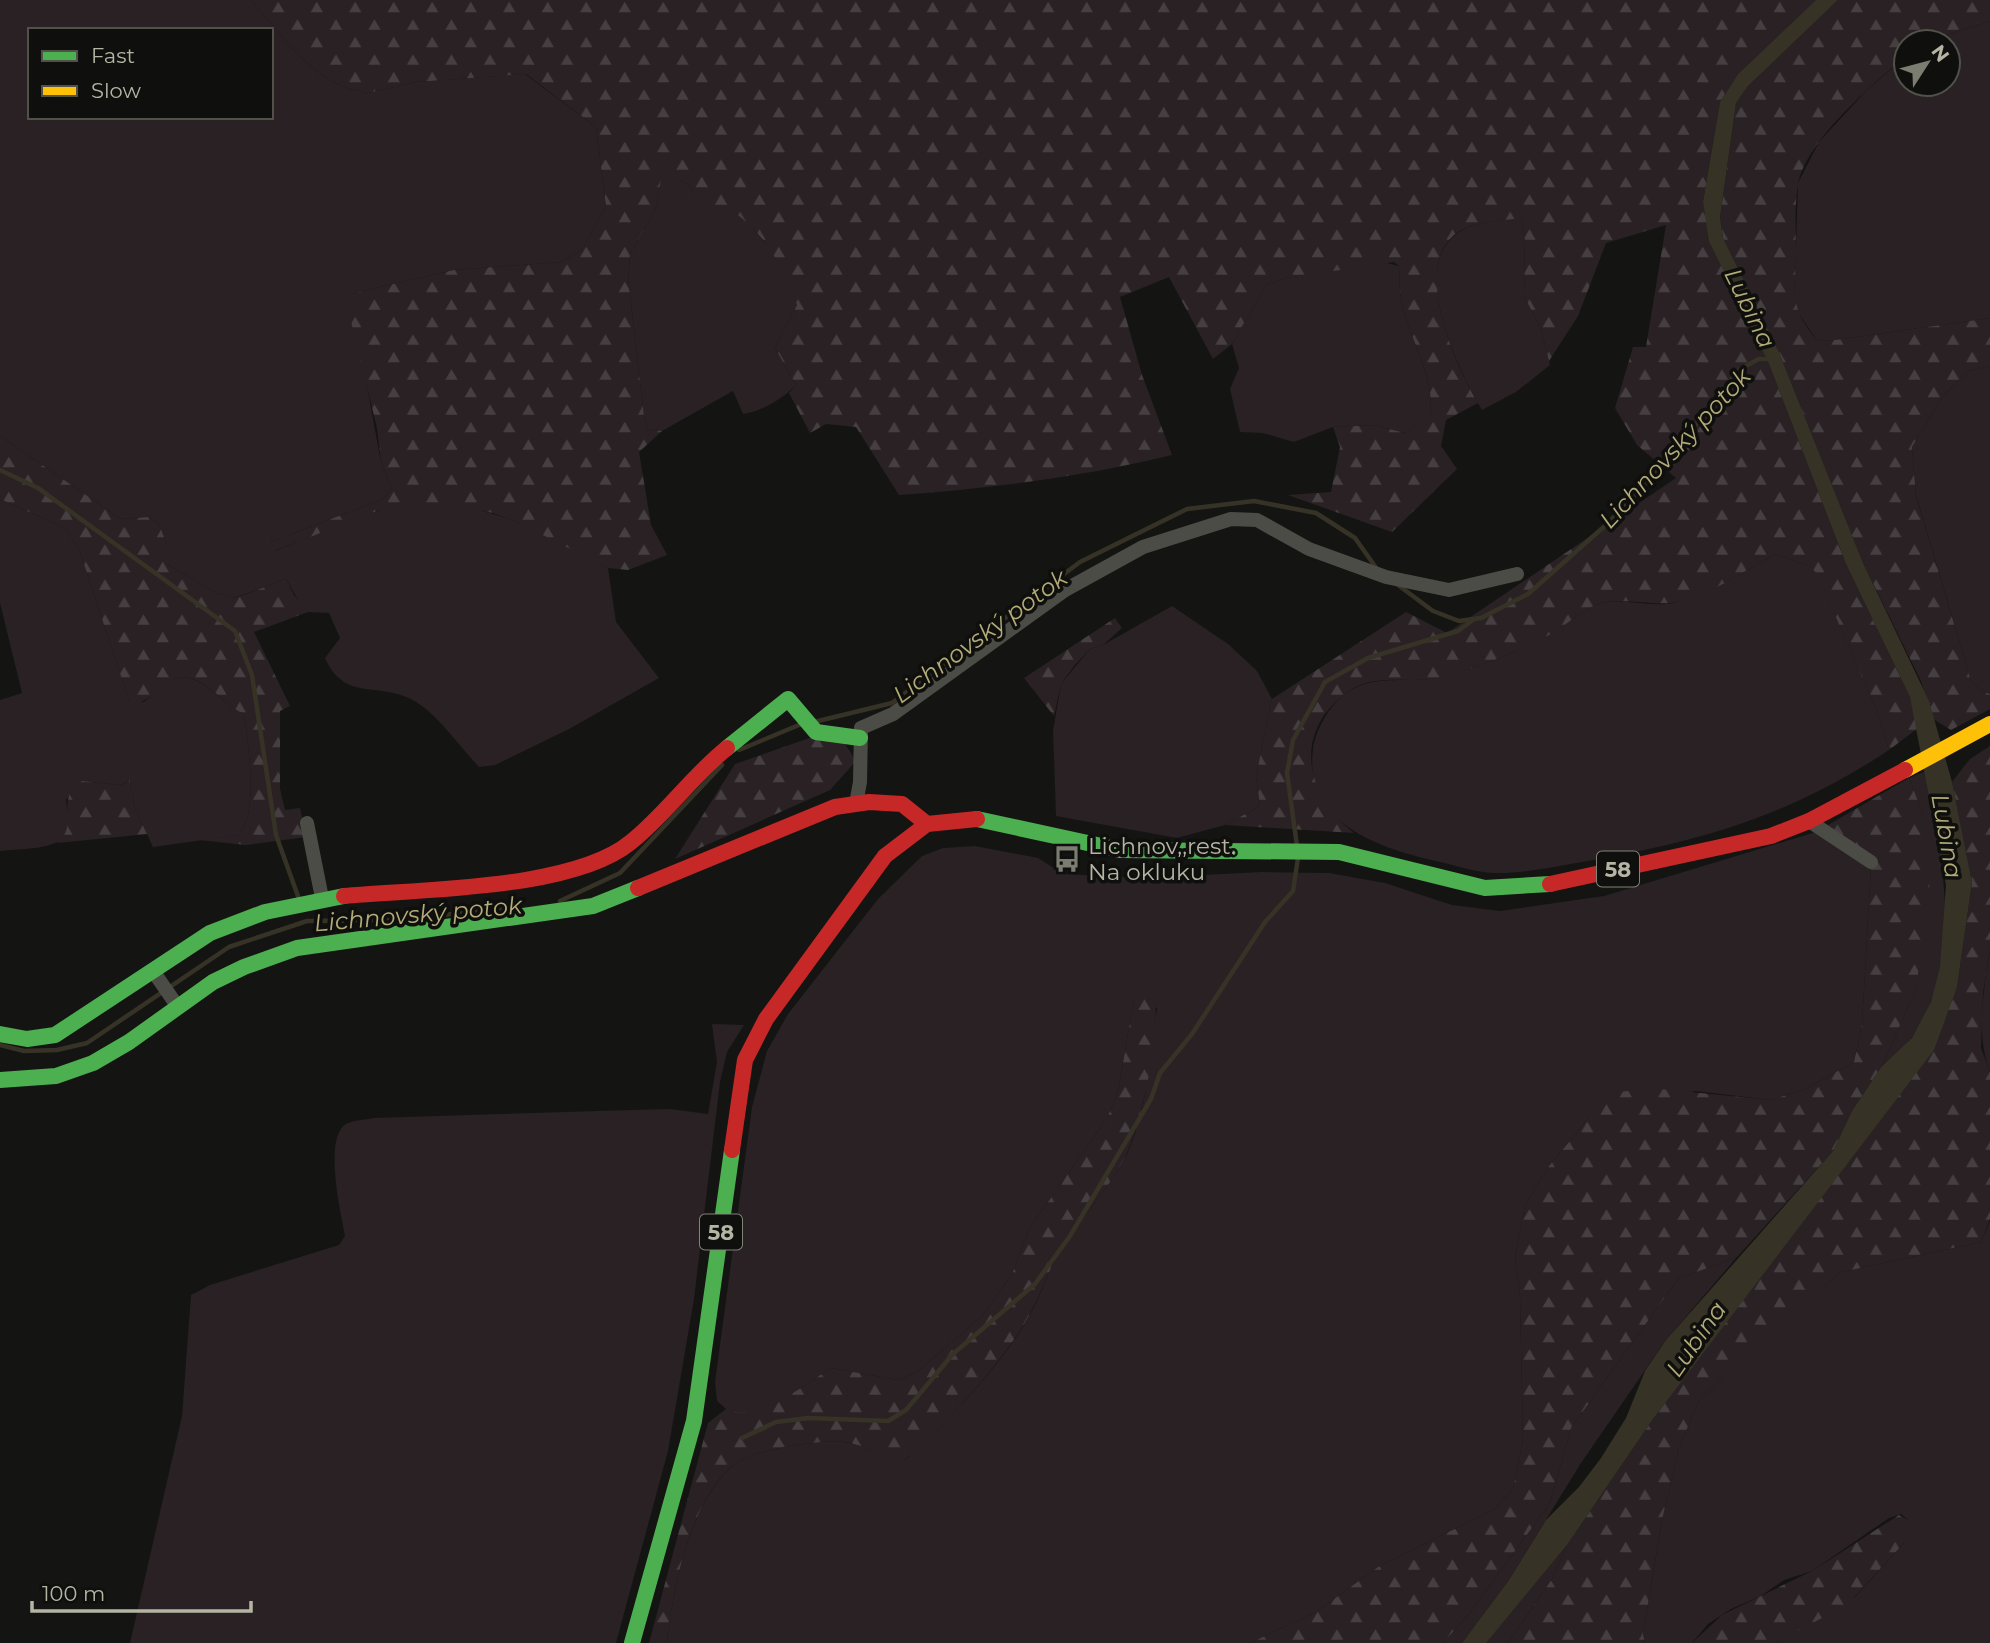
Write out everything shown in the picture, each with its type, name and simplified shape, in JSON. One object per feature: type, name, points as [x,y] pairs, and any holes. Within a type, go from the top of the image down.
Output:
[{"type":"main road","points":[[0,1034],[27,1039],[55,1035],[157,976],[210,933],[290,905],[316,899],[542,879],[601,858],[629,843],[705,766],[788,699],[811,730],[825,736],[860,738]]},
{"type":"main road","name":"58","points":[[632,1643],[694,1421],[745,1060],[766,1019],[885,856],[927,824],[982,819],[1120,850],[1339,852],[1485,888],[1537,887],[1771,836],[1810,821],[1990,724]]},
{"type":"main road","points":[[0,1080],[50,1077],[91,1064],[121,1048],[176,1003],[213,982],[255,960],[297,948],[593,906],[835,807],[902,804],[927,824]]},
{"type":"street","points":[[856,804],[860,782],[861,728],[893,714],[1065,590],[1143,547],[1231,519],[1257,520],[1309,550],[1386,577],[1449,590],[1517,573]]},
{"type":"street","points":[[1810,821],[1871,862]]},
{"type":"street","points":[[307,823],[316,899]]},
{"type":"street","points":[[157,976],[176,1003]]},
{"type":"green space","points":[[0,0],[251,0],[286,42],[314,69],[345,87],[362,91],[364,94],[416,82],[525,74],[596,127],[606,206],[582,250],[561,262],[454,270],[350,294],[381,462],[392,489],[383,499],[271,542],[275,551],[362,516],[405,505],[466,507],[526,525],[608,568],[616,622],[659,678],[569,729],[495,765],[479,767],[445,727],[422,706],[394,693],[355,687],[334,673],[325,658],[340,638],[329,613],[305,612],[286,579],[234,598],[216,593],[167,564],[167,545],[159,524],[148,517],[121,519],[0,436]]},
{"type":"green space","points":[[251,0],[1816,0],[1738,74],[1720,102],[1703,202],[1710,241],[1769,364],[1846,564],[1910,697],[1918,728],[1889,750],[1876,709],[1817,574],[1811,567],[1775,554],[1724,583],[1683,601],[1621,601],[1596,605],[1538,641],[1457,673],[1432,679],[1383,680],[1360,685],[1331,707],[1319,725],[1312,743],[1311,762],[1315,781],[1324,800],[1354,833],[1225,825],[1260,806],[1256,776],[1272,699],[1406,612],[1447,633],[1676,478],[1637,445],[1615,408],[1633,347],[1646,347],[1666,225],[1606,243],[1578,316],[1549,361],[1541,329],[1524,296],[1525,241],[1521,218],[1468,227],[1453,236],[1442,252],[1437,272],[1438,294],[1450,343],[1478,403],[1446,420],[1441,446],[1457,469],[1392,532],[1288,495],[1331,492],[1340,447],[1333,427],[1374,425],[1405,433],[1430,415],[1431,401],[1426,373],[1406,318],[1400,295],[1399,266],[1394,262],[1286,278],[1266,285],[1232,344],[1213,359],[1169,277],[1120,297],[1142,375],[1172,455],[1037,481],[899,495],[856,427],[826,424],[810,433],[789,393],[796,385],[775,348],[797,305],[771,251],[752,228],[729,209],[714,221],[688,184],[662,175],[655,210],[630,254],[628,277],[644,416],[648,429],[662,431],[639,452],[651,525],[667,555],[628,570],[608,568],[519,523],[493,513],[448,505],[377,511],[274,551],[271,542],[383,499],[392,489],[381,462],[377,428],[347,305],[350,294],[454,270],[561,262],[582,250],[606,206],[596,127],[526,74],[416,82],[364,94],[329,79],[314,69],[286,42]]},
{"type":"green space","points":[[1838,0],[1990,0],[1990,21],[1962,30],[1892,28],[1892,68],[1842,114],[1813,150],[1803,168],[1796,202],[1796,300],[1801,317],[1816,339],[1828,341],[1990,318],[1990,366],[1969,371],[1942,397],[1912,447],[1916,496],[1971,681],[1990,694],[1990,709],[1951,730],[1933,719],[1921,681],[1863,563],[1778,350],[1723,238],[1720,217],[1736,103],[1748,86]]},
{"type":"green space","points":[[1990,21],[1990,318],[1828,341],[1816,339],[1794,306],[1798,183],[1819,142],[1866,91],[1892,68],[1892,98],[1962,98],[1962,30]]},
{"type":"green space","points":[[662,174],[688,184],[698,198],[729,209],[746,220],[770,249],[787,277],[797,305],[775,348],[796,385],[791,390],[765,407],[743,414],[733,391],[662,431],[648,429],[644,416],[628,277],[630,254],[655,210]]},
{"type":"green space","points":[[1521,217],[1525,241],[1524,296],[1541,329],[1550,365],[1516,392],[1482,410],[1462,372],[1443,322],[1437,273],[1442,252],[1461,231],[1477,224]]},
{"type":"green space","points":[[1383,262],[1399,266],[1402,304],[1426,373],[1431,402],[1430,416],[1405,433],[1374,425],[1333,427],[1294,442],[1263,433],[1240,432],[1230,389],[1239,368],[1232,344],[1266,285],[1286,278]]},
{"type":"green space","points":[[1990,366],[1990,694],[1971,681],[1916,495],[1912,447],[1942,397],[1969,371]]},
{"type":"green space","points":[[0,436],[121,519],[148,517],[159,524],[167,545],[167,564],[216,593],[235,598],[286,579],[294,595],[308,612],[254,632],[290,706],[280,711],[280,789],[285,810],[300,808],[306,837],[246,845],[199,840],[239,835],[245,824],[249,810],[250,777],[244,714],[201,683],[183,677],[173,679],[141,702],[136,704],[129,701],[79,549],[65,528],[0,499]]},
{"type":"green space","points":[[0,499],[65,528],[79,549],[129,701],[144,702],[170,680],[190,678],[209,688],[244,714],[250,794],[249,810],[239,835],[153,847],[135,809],[130,781],[120,785],[82,781],[66,800],[69,825],[63,839],[37,848],[0,851],[0,700],[22,693],[0,603]]},
{"type":"green space","points":[[1775,554],[1811,567],[1817,573],[1876,709],[1889,750],[1853,773],[1781,808],[1708,834],[1630,853],[1505,873],[1466,869],[1371,840],[1351,829],[1333,814],[1320,796],[1313,775],[1315,741],[1331,708],[1351,690],[1385,680],[1433,678],[1485,663],[1537,641],[1596,605],[1613,602],[1664,604],[1686,599],[1726,582]]},
{"type":"green space","points":[[1172,606],[1228,644],[1257,671],[1272,699],[1256,776],[1260,806],[1225,825],[1177,838],[1056,816],[1053,731],[1061,684],[1090,649],[1103,645]]},
{"type":"green space","points":[[1115,618],[1122,628],[1103,645],[1090,649],[1074,666],[1061,684],[1054,716],[1024,678]]},
{"type":"green space","points":[[824,733],[842,739],[856,761],[830,790],[675,859],[735,764]]},
{"type":"green space","points":[[1990,746],[1990,949],[1983,993],[1981,1048],[1990,1072],[1990,1219],[1981,1242],[1842,1272],[1792,1310],[1698,1402],[1679,1448],[1662,1520],[1643,1634],[1645,1643],[1508,1643],[1552,1579],[1567,1545],[1653,1419],[1744,1297],[1957,987],[1972,882],[1952,782],[1970,759]]},
{"type":"green space","points":[[1926,771],[1938,838],[1945,906],[1940,974],[1929,1006],[1913,1036],[1882,1066],[1916,989],[1923,814],[1909,778]]},
{"type":"green space","points":[[129,775],[135,809],[147,834],[57,843],[67,827],[67,804],[73,789],[82,781],[120,785],[129,782]]},
{"type":"green space","points":[[1909,778],[1923,814],[1930,880],[1916,989],[1882,1066],[1852,1111],[1833,1151],[1737,1257],[1678,1279],[1571,1428],[1550,1503],[1469,1614],[1443,1643],[1250,1643],[1316,1612],[1378,1567],[1495,1509],[1513,1489],[1523,1439],[1520,1297],[1515,1258],[1525,1205],[1549,1166],[1589,1118],[1620,1092],[1650,1088],[1771,1100],[1805,1089],[1854,1062],[1862,1024],[1871,868],[1816,832]]},
{"type":"green space","points":[[1816,832],[1871,868],[1862,1024],[1854,1062],[1805,1089],[1771,1100],[1695,1091],[1589,1118],[1549,1166],[1525,1205],[1515,1258],[1520,1297],[1523,1439],[1513,1489],[1495,1509],[1378,1567],[1316,1612],[1250,1643],[667,1643],[686,1546],[707,1498],[720,1478],[736,1463],[749,1456],[814,1443],[850,1443],[898,1464],[906,1459],[958,1409],[1023,1328],[1062,1246],[1119,1168],[1133,1139],[1142,1107],[1157,1008],[1134,999],[1118,1092],[1107,1118],[1029,1229],[1012,1274],[982,1316],[916,1373],[898,1380],[831,1368],[771,1406],[757,1411],[735,1414],[717,1401],[715,1382],[752,1107],[767,1051],[788,1014],[878,899],[922,856],[943,848],[975,846],[1038,858],[1063,874],[1145,878],[1261,872],[1329,873],[1385,883],[1452,905],[1500,911],[1604,896]]},
{"type":"green space","points":[[1990,949],[1990,1072],[1985,1057],[1982,1027],[1983,996]]},
{"type":"green space","points":[[1149,989],[1154,992],[1156,1009],[1152,1054],[1143,1104],[1129,1148],[1108,1185],[1063,1245],[1033,1308],[1009,1347],[952,1414],[898,1465],[871,1450],[840,1442],[782,1448],[736,1463],[720,1478],[707,1497],[686,1546],[667,1643],[649,1643],[708,1423],[726,1409],[738,1412],[766,1407],[831,1368],[898,1380],[916,1373],[982,1316],[1012,1274],[1029,1229],[1107,1118],[1118,1092],[1134,999],[1142,990]]},
{"type":"green space","points":[[712,1024],[744,1025],[727,1052],[720,1082],[694,1299],[668,1451],[616,1643],[130,1643],[182,1416],[191,1295],[210,1285],[339,1245],[345,1236],[337,1194],[335,1160],[339,1132],[346,1124],[373,1118],[631,1110],[670,1109],[708,1114],[717,1062]]},
{"type":"green space","points":[[1990,1221],[1990,1643],[1775,1643],[1855,1597],[1904,1543],[1908,1520],[1901,1514],[1889,1518],[1812,1571],[1784,1580],[1761,1596],[1731,1609],[1708,1624],[1692,1643],[1645,1643],[1643,1634],[1662,1520],[1679,1448],[1698,1402],[1790,1311],[1842,1272],[1981,1242]]},
{"type":"green space","points":[[1737,1257],[1666,1340],[1581,1463],[1509,1580],[1462,1643],[1443,1643],[1469,1614],[1550,1503],[1571,1428],[1678,1279]]},
{"type":"green space","points":[[1899,1515],[1908,1520],[1911,1528],[1904,1543],[1848,1604],[1775,1643],[1692,1643],[1722,1615],[1812,1571]]},
{"type":"green space","points":[[1567,1545],[1552,1579],[1508,1643],[1485,1643]]},
{"type":"water","name":"Lubina","points":[[1816,0],[1838,0],[1748,86],[1736,103],[1720,217],[1723,238],[1778,350],[1863,563],[1929,701],[1952,782],[1972,882],[1957,987],[1934,1050],[1653,1419],[1567,1545],[1486,1643],[1462,1643],[1509,1580],[1546,1520],[1579,1487],[1601,1458],[1626,1418],[1645,1371],[1666,1340],[1833,1151],[1852,1111],[1882,1066],[1912,1038],[1931,1002],[1940,967],[1946,885],[1910,697],[1846,564],[1769,364],[1709,241],[1703,202],[1720,102],[1738,74]]},
{"type":"waterway","name":"Lichnovský potok","points":[[1398,585],[1433,611],[1459,621],[1481,618],[1528,594],[1607,524],[1659,470],[1740,369],[1759,359],[1770,359]]},
{"type":"waterway","points":[[0,470],[38,488],[235,631],[252,675],[276,835],[299,899]]},
{"type":"waterway","name":"Lichnovský potok","points":[[814,722],[892,703],[1080,562],[1187,509],[1254,501],[1316,513],[1355,538],[1377,569]]},
{"type":"waterway","points":[[1297,846],[1287,773],[1293,740],[1325,682],[1368,658],[1458,631],[1473,620]]},
{"type":"waterway","name":"Lichnovský potok","points":[[739,750],[799,725]]},
{"type":"waterway","name":"Lichnovský potok","points":[[560,901],[620,873],[722,765]]},
{"type":"waterway","points":[[742,1438],[776,1422],[808,1418],[888,1421],[906,1410],[953,1354],[1035,1284],[1070,1236],[1151,1099],[1160,1073],[1192,1034],[1265,922],[1293,891],[1298,858]]},
{"type":"waterway","name":"Lichnovský potok","points":[[0,1045],[24,1051],[57,1050],[87,1043],[229,947],[307,921],[400,920],[513,907]]},
{"type":"traffic: fast","points":[[727,748],[788,699],[816,732],[860,738]]},
{"type":"traffic: fast","points":[[977,819],[1120,850],[1339,852],[1485,888],[1550,884]]},
{"type":"traffic: fast","points":[[0,1080],[56,1076],[93,1063],[129,1042],[213,982],[244,967],[297,948],[593,906],[638,888]]},
{"type":"traffic: fast","points":[[0,1034],[27,1039],[55,1035],[210,933],[265,912],[344,896]]},
{"type":"traffic: fast","points":[[632,1643],[694,1421],[732,1150]]},
{"type":"traffic: slow","points":[[1905,770],[1990,724]]},
{"type":"traffic: jam","points":[[344,896],[494,884],[572,870],[605,858],[644,831],[727,748]]},
{"type":"traffic: jam","points":[[1550,884],[1771,836],[1809,821],[1905,770]]},
{"type":"traffic: jam","points":[[638,888],[835,807],[869,802],[902,804],[927,824]]},
{"type":"traffic: jam","points":[[732,1150],[745,1060],[766,1019],[885,856],[927,824],[977,819]]},
{"type":"place","name":"Lichnov,,rest. Na okluku","points":[[1067,859]]}]
